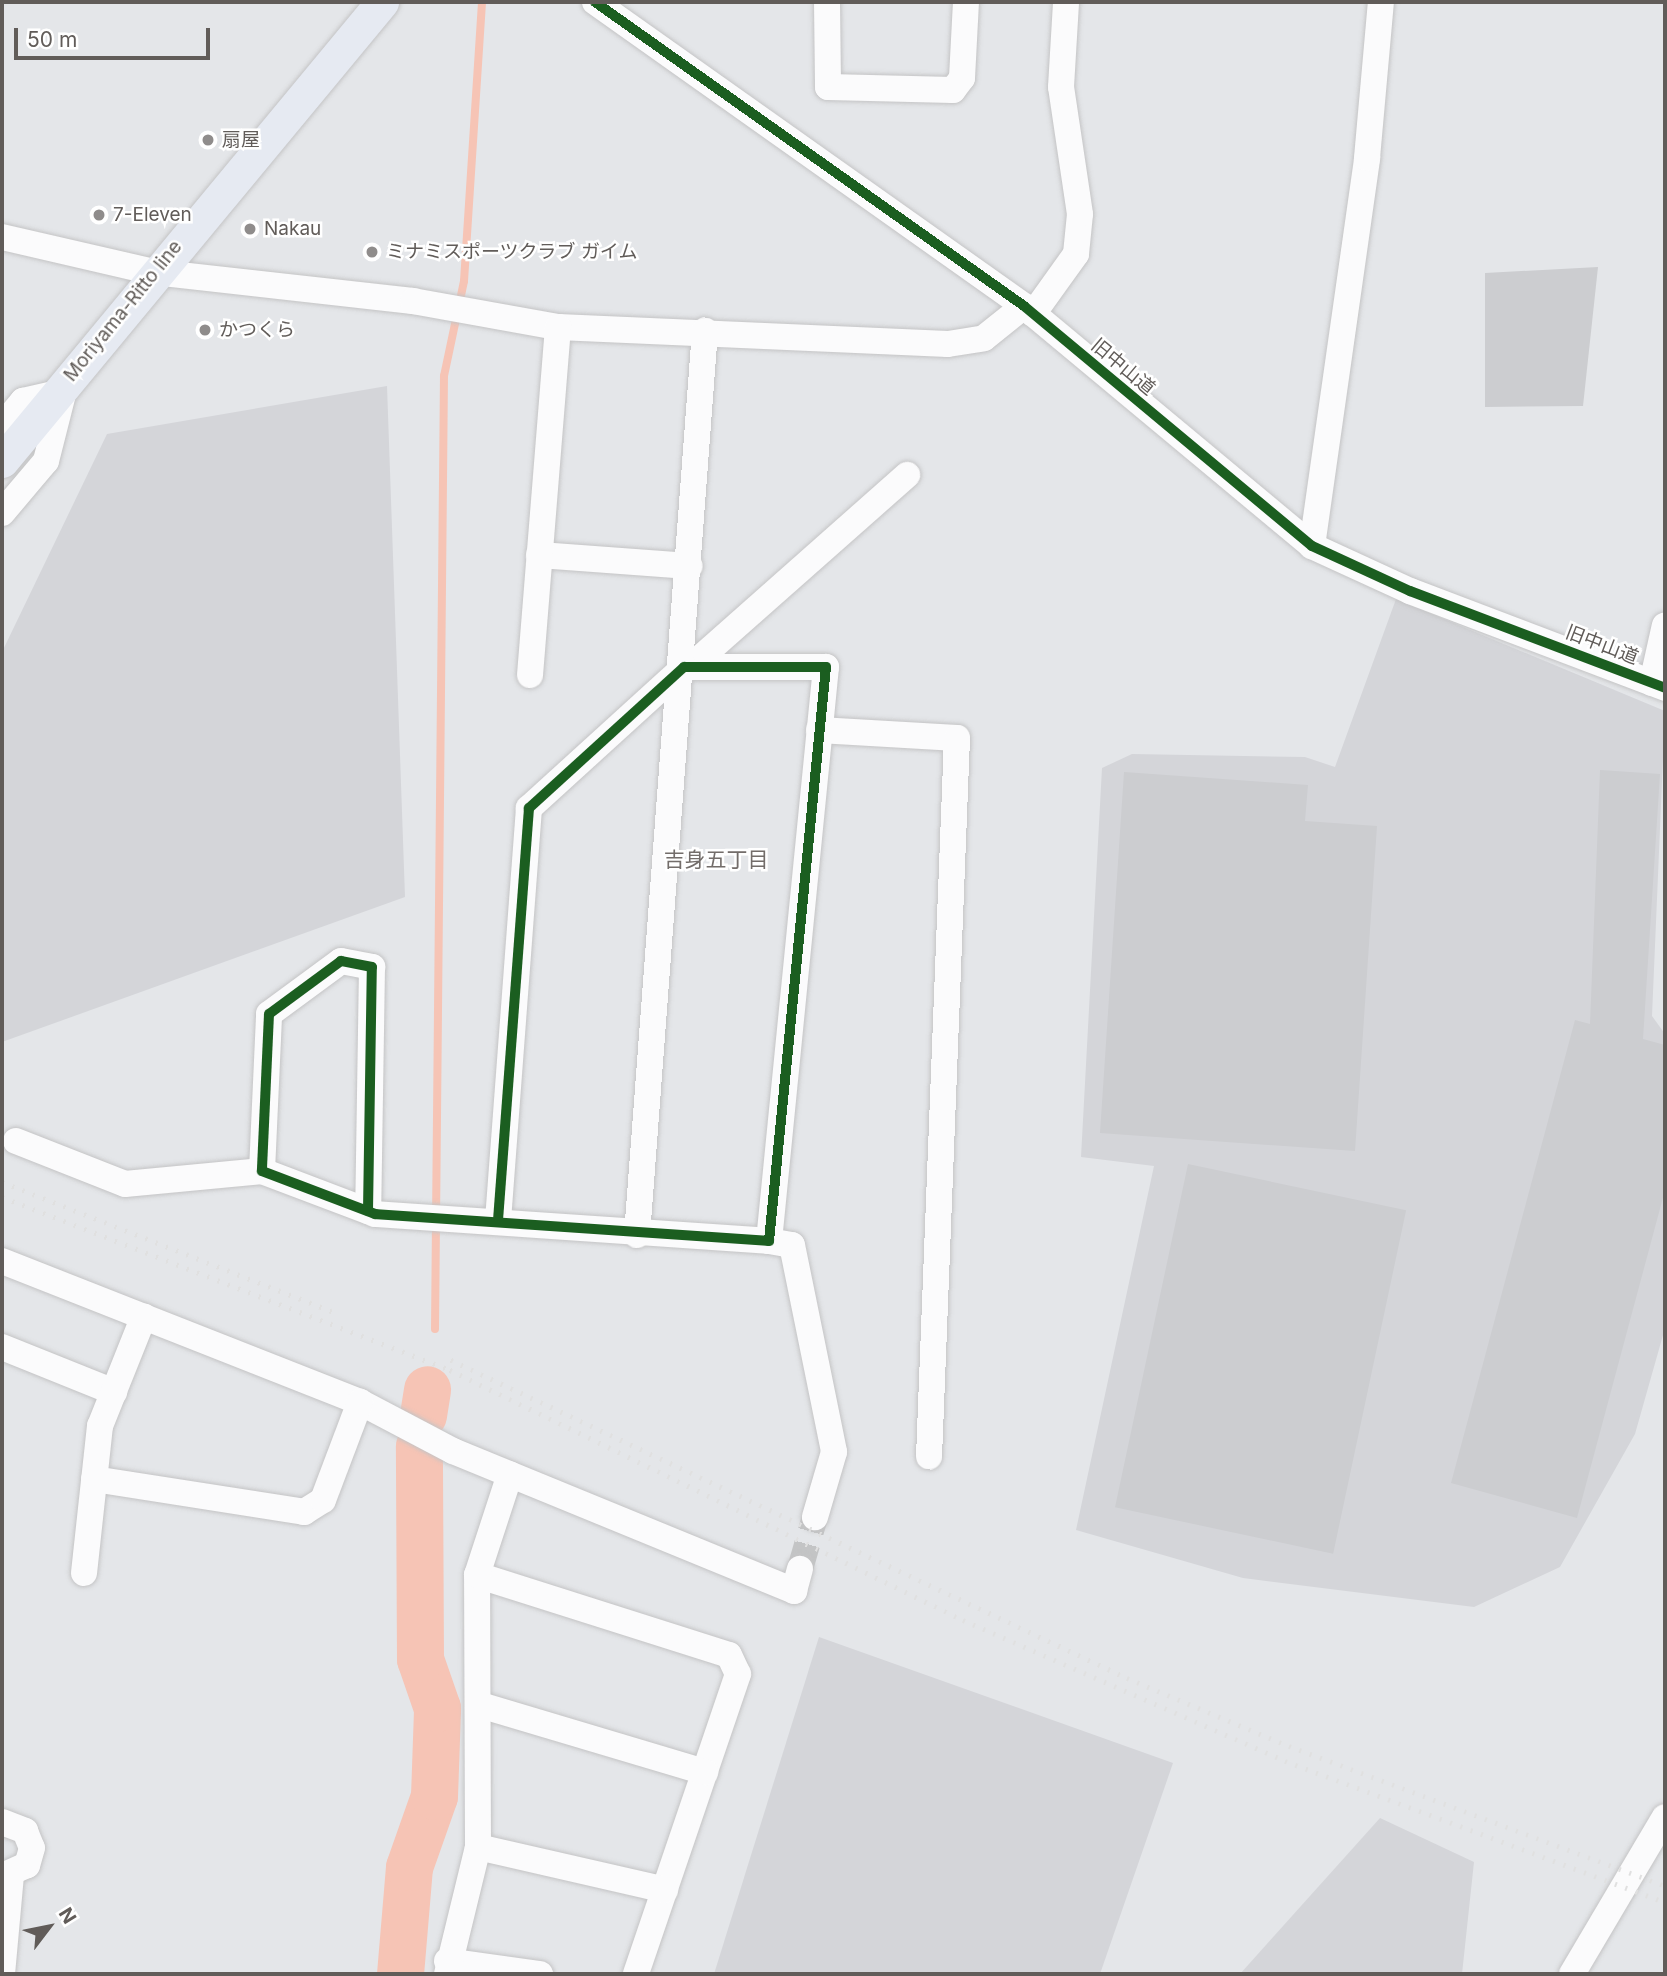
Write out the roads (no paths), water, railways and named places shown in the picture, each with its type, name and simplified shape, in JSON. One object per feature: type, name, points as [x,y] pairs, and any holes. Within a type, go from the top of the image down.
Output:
[{"type":"main road","name":"Moriyama-Ritto line","points":[[2,461],[154,272],[382,2]]},
{"type":"street","name":"旧中山道","points":[[595,2],[1028,310],[1312,546],[1410,591],[1659,685]]},
{"type":"street","points":[[827,2],[828,87],[953,90],[962,78],[966,2]]},
{"type":"street","points":[[2,237],[154,272],[458,309],[558,327],[705,331],[948,344],[984,338],[1028,310],[1076,254],[1080,214],[1061,87],[1066,2]]},
{"type":"street","points":[[1312,546],[1367,158],[1381,2]]},
{"type":"street","points":[[530,674],[558,327]]},
{"type":"street","points":[[637,1235],[687,667],[690,566],[705,331]]},
{"type":"street","points":[[2,426],[23,401],[61,387]]},
{"type":"street","points":[[2,513],[46,461],[61,387]]},
{"type":"street","points":[[498,1218],[529,808],[907,475]]},
{"type":"street","points":[[539,555],[690,566]]},
{"type":"street","points":[[1659,685],[1665,625]]},
{"type":"street","points":[[687,667],[826,667],[769,1241]]},
{"type":"street","points":[[819,730],[957,738],[929,1455]]},
{"type":"street","points":[[262,1171],[269,1014],[341,961],[372,967],[368,1211]]},
{"type":"street","points":[[16,1141],[125,1184],[262,1171],[368,1211],[436,1219],[498,1218],[637,1235],[769,1241],[792,1245],[834,1452],[815,1517]]},
{"type":"street","points":[[2,1261],[360,1402],[510,1474],[794,1591],[800,1569]]},
{"type":"street","points":[[84,1573],[100,1426],[144,1316]]},
{"type":"street","points":[[2,1347],[114,1392]]},
{"type":"street","points":[[94,1479],[304,1512],[323,1500],[360,1402]]},
{"type":"street","points":[[510,1474],[477,1575],[480,1705],[478,1847],[447,1968],[540,1974]]},
{"type":"street","points":[[477,1575],[729,1655],[738,1674],[636,1974]]},
{"type":"street","points":[[480,1705],[705,1772]]},
{"type":"street","points":[[1578,1969],[1665,1817]]},
{"type":"street","points":[[2,1822],[25,1831],[32,1848],[27,1866],[6,1875],[2,1974]]},
{"type":"street","points":[[478,1847],[665,1890]]},
{"type":"waterway","points":[[435,1329],[444,376],[464,281],[482,2]]},
{"type":"waterway","points":[[423,1415],[427,1389]]},
{"type":"waterway","points":[[400,1974],[409,1867],[434,1796],[437,1708],[420,1659],[419,1446]]},
{"type":"tunnel","points":[[800,1569],[815,1517]]},
{"type":"railway","points":[[2,1182],[337,1313]]},
{"type":"railway","points":[[2,1197],[450,1370],[963,1620],[1285,1761],[1665,1902]]},
{"type":"railway","points":[[451,1360],[1127,1678],[1289,1746],[1665,1886]]},
{"type":"place","name":"扇屋","points":[[208,140]]},
{"type":"place","name":"7-Eleven","points":[[99,215]]},
{"type":"place","name":"Nakau","points":[[250,229]]},
{"type":"place","name":"ミナミスポーツクラブ ガイム","points":[[372,252]]},
{"type":"place","name":"かつくら","points":[[205,330]]},
{"type":"district","name":"吉身五丁目","points":[[716,860]]}]
